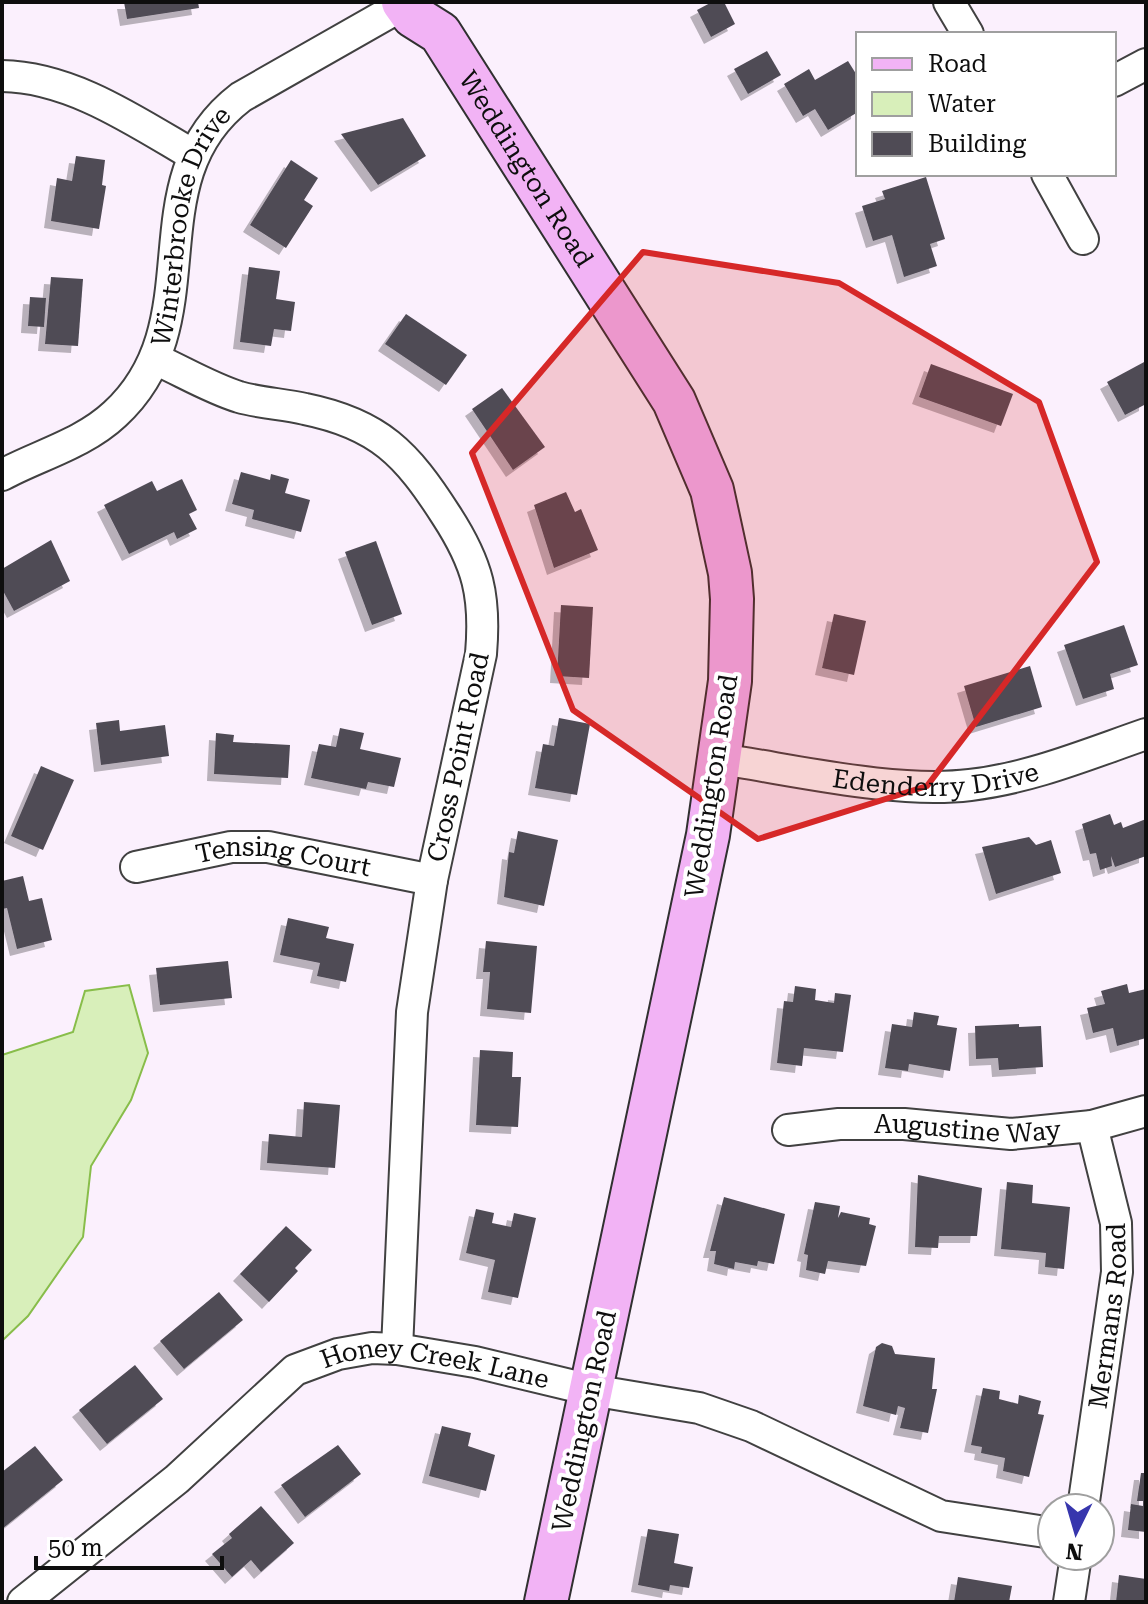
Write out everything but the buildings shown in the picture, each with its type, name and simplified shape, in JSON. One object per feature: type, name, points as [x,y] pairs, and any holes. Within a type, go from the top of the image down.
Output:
[{"type":"main road","name":"Weddington Road","points":[[420,9],[645,350],[696,447],[712,490],[731,586],[730,681],[708,835],[546,1602]]},
{"type":"street","points":[[949,2],[967,32]]},
{"type":"street","name":"Winterbrooke Drive","points":[[2,475],[95,430],[131,396],[155,359],[166,331],[184,179],[204,132],[219,113],[241,97],[420,9]]},
{"type":"street","points":[[1116,80],[1146,64]]},
{"type":"street","points":[[2,76],[38,79],[60,85],[138,122],[193,155]]},
{"type":"street","points":[[1048,176],[1083,239]]},
{"type":"street","name":"Cross Point Road","points":[[155,359],[237,396],[343,419],[382,437],[409,462],[462,540],[479,581],[482,640],[432,880],[412,1012],[397,1349]]},
{"type":"street","name":"Edenderry Drive","points":[[720,759],[902,785],[967,785],[1036,772],[1146,734]]},
{"type":"street","name":"Tensing Court","points":[[136,867],[231,847],[268,847],[432,880]]},
{"type":"street","name":"Augustine Way","points":[[788,1130],[839,1124],[904,1124],[1011,1134],[1092,1126],[1146,1111]]},
{"type":"street","name":"Mermans Road","points":[[1085,1492],[1117,1272],[1116,1223],[1092,1126]]},
{"type":"street","name":"Honey Creek Lane","points":[[23,1602],[177,1479],[295,1370],[338,1354],[372,1348],[475,1362],[591,1390],[699,1408],[941,1516],[1036,1531]]},
{"type":"street","points":[[1069,1602],[1074,1572]]},
{"type":"highlighted area","points":[[643,252],[839,283],[1039,402],[1097,562],[927,786],[758,839],[573,710],[472,453]]},
{"type":"water","points":[[129,985],[148,1053],[131,1100],[91,1166],[83,1237],[28,1316],[2,1341],[2,1055],[73,1032],[85,991]]}]
